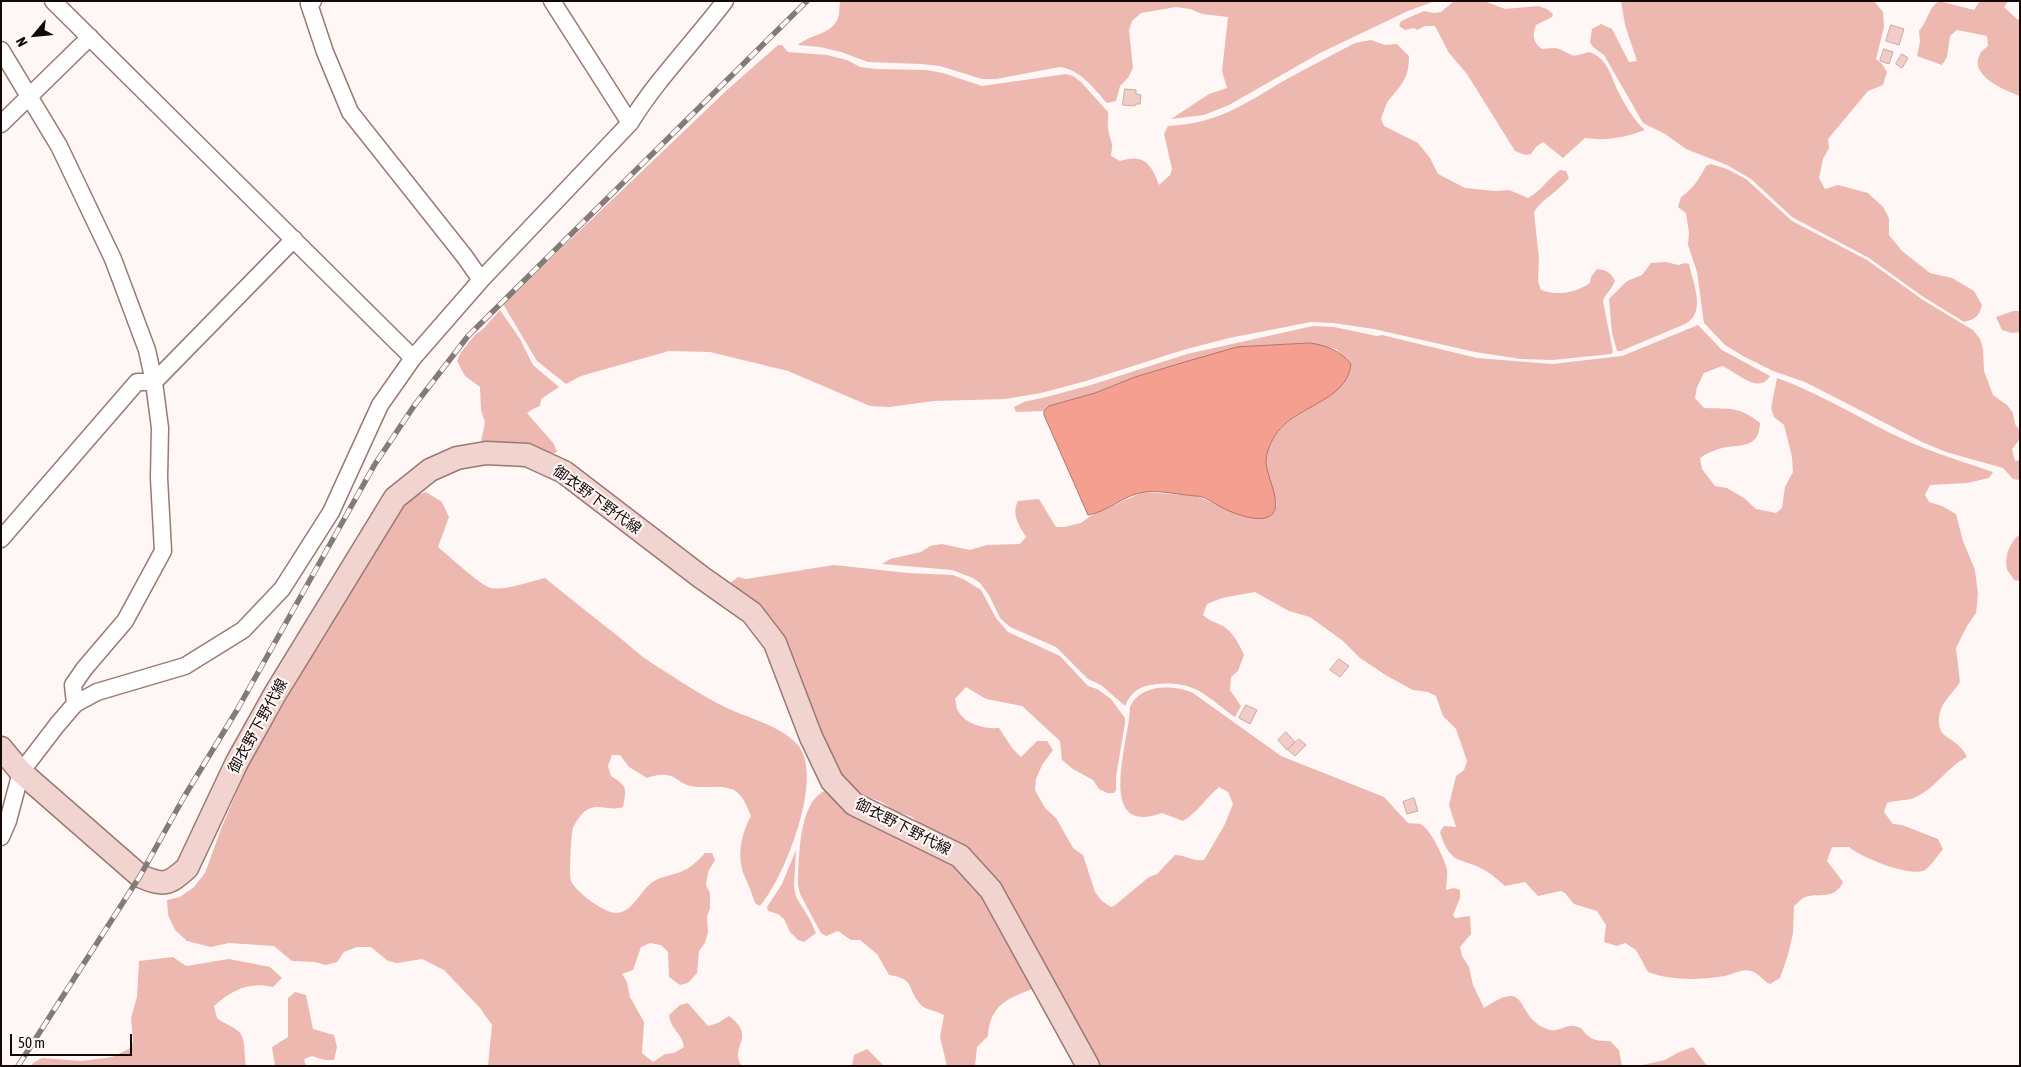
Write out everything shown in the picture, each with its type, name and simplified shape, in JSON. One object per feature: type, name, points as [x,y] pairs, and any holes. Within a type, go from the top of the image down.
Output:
[{"type":"main road","name":"御衣野下野代線","points":[[1,748],[21,772],[140,876],[156,882],[172,881],[187,868],[237,762],[275,694],[395,498],[430,470],[457,458],[486,453],[527,455],[564,472],[701,577],[752,613],[775,644],[810,737],[832,781],[854,804],[960,856],[991,890],[1088,1066]]},
{"type":"street","points":[[53,1],[413,358]]},
{"type":"street","points":[[552,1],[630,123]]},
{"type":"street","points":[[1,836],[8,822],[21,772],[75,704],[97,692],[185,666],[243,630],[282,589],[331,512],[380,405],[413,358],[481,280],[630,123],[647,96],[726,1]]},
{"type":"street","points":[[309,2],[324,52],[350,112],[481,280]]},
{"type":"street","points":[[1,124],[90,37]]},
{"type":"street","points":[[1,50],[58,146],[113,259],[148,350],[160,428],[159,478],[163,551],[125,621],[84,668],[73,685],[75,704]]},
{"type":"street","points":[[1,539],[137,382],[154,382],[294,240]]},
{"type":"shaded area","points":[[840,1],[1435,1],[1408,11],[1320,53],[1229,105],[1204,115],[1171,119],[1209,94],[1227,88],[1222,71],[1228,17],[1202,14],[1190,9],[1176,7],[1141,13],[1132,21],[1129,30],[1133,68],[1128,78],[1120,86],[1116,101],[1107,103],[1080,76],[1060,67],[996,79],[982,79],[940,66],[868,62],[841,52],[820,47],[798,45],[826,31],[835,24],[839,16]]},
{"type":"shaded area","points":[[1454,1],[1484,1],[1505,9],[1538,6],[1547,9],[1553,14],[1552,17],[1536,25],[1534,36],[1537,44],[1542,49],[1557,48],[1573,55],[1589,52],[1596,55],[1609,70],[1628,109],[1645,130],[1615,138],[1585,138],[1563,158],[1543,142],[1531,154],[1525,155],[1515,151],[1467,74],[1449,53],[1435,26],[1425,26],[1417,30],[1414,28],[1405,30],[1399,26],[1401,21],[1424,11],[1441,12]]},
{"type":"shaded area","points":[[1621,1],[1874,1],[1883,12],[1884,27],[1876,59],[1887,72],[1883,85],[1868,91],[1828,139],[1829,148],[1823,159],[1819,178],[1825,189],[1838,185],[1868,193],[1883,207],[1889,218],[1889,235],[1902,251],[1930,273],[1952,278],[1974,291],[1982,305],[1980,312],[1971,320],[1964,322],[1922,296],[1869,258],[1792,217],[1751,179],[1727,165],[1686,149],[1665,134],[1643,123],[1604,55],[1593,47],[1590,42],[1592,29],[1601,24],[1612,29],[1629,62],[1637,61],[1625,25]]},
{"type":"shaded area","points":[[1939,1],[1974,10],[1980,1],[2008,1],[2004,7],[2018,20],[2020,18],[2020,96],[1990,81],[1979,69],[1980,54],[1988,46],[1987,36],[1957,30],[1950,36],[1947,57],[1942,65],[1917,56],[1920,42],[1919,31],[1932,7]]},
{"type":"shaded area","points":[[1371,40],[1385,45],[1397,44],[1409,56],[1406,76],[1388,101],[1381,119],[1384,126],[1418,143],[1430,158],[1438,174],[1465,188],[1495,191],[1509,190],[1528,198],[1560,170],[1566,171],[1569,178],[1534,212],[1539,259],[1538,281],[1541,290],[1553,293],[1566,293],[1590,283],[1591,277],[1597,269],[1610,274],[1615,281],[1603,301],[1613,352],[1611,354],[1553,360],[1521,359],[1475,352],[1374,329],[1311,322],[1229,338],[1183,350],[1086,381],[1041,393],[1005,399],[934,401],[889,407],[870,406],[788,371],[710,352],[669,351],[581,376],[566,384],[537,361],[503,304],[727,90],[778,45],[782,45],[788,52],[827,55],[847,60],[860,67],[926,70],[943,73],[982,86],[1066,74],[1073,76],[1081,82],[1108,112],[1108,126],[1112,144],[1111,156],[1120,161],[1135,158],[1146,162],[1153,171],[1159,185],[1170,175],[1172,169],[1164,134],[1168,126],[1202,121],[1231,111],[1355,43]]},
{"type":"shaded area","points":[[1711,164],[1727,169],[1746,179],[1792,221],[1867,260],[1923,300],[1973,330],[1980,339],[1983,349],[1984,371],[1993,395],[2007,405],[2013,413],[2015,424],[2020,431],[2020,439],[2012,449],[2015,461],[2020,460],[2020,480],[2013,479],[2003,468],[1946,452],[1922,442],[1805,382],[1773,371],[1725,345],[1704,323],[1697,272],[1688,245],[1689,233],[1686,213],[1678,207],[1681,197],[1689,191],[1706,166]]},
{"type":"shaded area","points":[[1666,262],[1678,265],[1689,264],[1697,297],[1697,305],[1692,319],[1685,324],[1617,351],[1612,333],[1609,299],[1627,281],[1642,275],[1651,263]]},
{"type":"shaded area","points":[[500,310],[520,339],[533,365],[559,387],[541,399],[540,406],[527,413],[554,444],[557,452],[552,454],[510,444],[481,442],[485,422],[481,410],[480,387],[465,376],[457,361],[461,352],[475,335]]},
{"type":"shaded area","points":[[2013,311],[2020,311],[2020,332],[2012,333],[2002,330],[1996,317]]},
{"type":"shaded area","points":[[1698,325],[1722,350],[1770,376],[1765,381],[1753,383],[1722,366],[1704,373],[1697,387],[1695,398],[1704,408],[1740,411],[1760,423],[1756,437],[1748,444],[1722,448],[1700,458],[1702,469],[1715,486],[1727,488],[1744,498],[1756,509],[1776,513],[1782,508],[1785,487],[1793,472],[1792,457],[1784,425],[1774,417],[1771,408],[1777,378],[1820,396],[1914,444],[1993,472],[1989,478],[1967,483],[1930,485],[1925,495],[1929,502],[1942,506],[1956,514],[1963,541],[1975,570],[1978,594],[1976,613],[1956,648],[1960,682],[1945,701],[1939,717],[1939,726],[1945,736],[1959,746],[1967,757],[1953,766],[1928,790],[1911,799],[1887,803],[1884,812],[1893,824],[1902,825],[1938,839],[1943,849],[1928,868],[1918,872],[1886,865],[1864,856],[1849,847],[1832,847],[1827,861],[1843,882],[1835,892],[1803,898],[1794,906],[1793,933],[1788,955],[1780,978],[1770,984],[1756,973],[1748,970],[1725,976],[1695,979],[1667,977],[1648,972],[1636,950],[1625,943],[1617,946],[1604,942],[1606,925],[1597,911],[1574,904],[1561,891],[1538,896],[1525,882],[1505,886],[1478,866],[1453,856],[1448,851],[1440,832],[1444,826],[1456,827],[1449,805],[1456,776],[1464,770],[1467,761],[1456,729],[1443,716],[1436,696],[1428,692],[1413,690],[1387,676],[1360,658],[1343,641],[1310,617],[1289,611],[1255,592],[1222,598],[1207,604],[1203,615],[1229,631],[1238,642],[1244,655],[1238,671],[1231,677],[1230,690],[1241,706],[1235,717],[1199,691],[1191,687],[1170,683],[1151,685],[1137,690],[1125,706],[1101,685],[1088,679],[1056,647],[1010,627],[1000,618],[989,595],[980,583],[973,578],[952,570],[882,564],[890,559],[921,552],[930,546],[942,544],[970,550],[987,545],[1020,544],[1026,537],[1015,511],[1018,501],[1039,499],[1056,527],[1081,523],[1092,515],[1143,492],[1197,496],[1224,508],[1257,518],[1277,505],[1266,466],[1270,442],[1280,429],[1293,418],[1323,400],[1346,379],[1351,364],[1336,349],[1310,343],[1237,347],[1135,377],[1095,393],[1049,406],[1044,411],[1016,412],[1014,407],[1024,402],[1091,385],[1187,354],[1313,326],[1334,327],[1377,336],[1382,335],[1477,358],[1552,364],[1622,356]]},
{"type":"shaded area","points":[[1310,343],[1333,349],[1351,364],[1347,377],[1340,387],[1293,418],[1274,437],[1267,452],[1266,462],[1274,492],[1275,507],[1273,513],[1268,517],[1250,518],[1231,512],[1206,498],[1162,492],[1144,492],[1129,496],[1102,511],[1088,515],[1044,415],[1044,411],[1049,406],[1095,393],[1135,377],[1237,347]]},
{"type":"shaded area","points":[[426,492],[442,502],[449,517],[438,547],[480,582],[497,589],[545,578],[653,664],[706,697],[781,731],[797,744],[805,759],[807,779],[804,802],[790,851],[770,893],[760,906],[755,903],[742,870],[740,854],[742,838],[751,816],[742,798],[734,790],[722,787],[687,785],[666,775],[647,778],[629,767],[620,755],[612,755],[608,766],[611,776],[625,788],[623,807],[593,807],[584,812],[572,831],[571,881],[578,891],[591,901],[605,910],[616,913],[628,909],[651,883],[662,877],[679,873],[695,863],[705,853],[712,853],[715,860],[708,872],[706,885],[710,893],[710,908],[707,917],[708,932],[705,943],[699,951],[697,973],[688,983],[680,985],[669,977],[668,952],[661,945],[650,943],[641,947],[633,970],[622,974],[627,982],[630,997],[644,1022],[642,1053],[653,1062],[665,1054],[674,1053],[684,1047],[681,1038],[672,1025],[669,1015],[680,1005],[688,1003],[708,1026],[718,1023],[729,1016],[737,1024],[742,1036],[738,1053],[742,1066],[488,1066],[492,1025],[480,1008],[444,970],[422,959],[397,963],[388,961],[371,947],[357,947],[344,952],[337,962],[326,965],[314,962],[292,961],[274,946],[229,943],[211,947],[187,941],[175,930],[168,915],[167,900],[180,897],[194,887],[205,873],[221,829],[248,766],[392,517],[408,498]]},
{"type":"shaded area","points":[[2020,534],[2020,581],[2014,580],[2008,570],[2006,559],[2013,541]]},
{"type":"shaded area","points":[[834,565],[908,573],[953,575],[965,580],[981,590],[996,618],[1008,632],[1060,656],[1088,686],[1097,689],[1111,699],[1125,718],[1116,777],[1116,790],[1114,793],[1107,793],[1099,789],[1093,780],[1073,769],[1062,760],[1060,741],[1022,706],[986,699],[966,687],[955,699],[957,710],[961,716],[971,723],[982,727],[999,728],[1012,748],[1021,757],[1037,741],[1047,741],[1053,750],[1042,765],[1036,779],[1035,790],[1045,808],[1056,818],[1073,848],[1083,855],[1095,892],[1102,901],[1111,907],[1149,877],[1157,874],[1175,855],[1204,860],[1224,826],[1233,804],[1228,792],[1219,787],[1183,821],[1162,813],[1141,817],[1128,811],[1122,799],[1120,781],[1130,707],[1135,699],[1149,690],[1167,687],[1185,690],[1193,693],[1281,756],[1384,797],[1408,823],[1424,826],[1436,844],[1446,865],[1446,890],[1454,888],[1460,890],[1460,898],[1453,915],[1455,918],[1470,916],[1471,934],[1460,947],[1462,956],[1469,967],[1473,985],[1484,1008],[1499,999],[1509,996],[1516,997],[1529,1016],[1536,1023],[1547,1029],[1556,1030],[1574,1026],[1581,1028],[1593,1039],[1610,1041],[1619,1050],[1622,1066],[1098,1066],[1040,965],[930,831],[912,817],[865,796],[847,783],[825,755],[816,736],[796,662],[786,645],[745,597],[730,583],[738,577],[746,579]]},
{"type":"shaded area","points":[[824,791],[961,867],[975,884],[1034,988],[1002,1004],[997,1010],[989,1025],[988,1036],[977,1047],[975,1066],[947,1066],[940,1037],[944,1015],[922,1006],[908,982],[889,975],[877,954],[860,940],[851,940],[838,931],[826,936],[821,933],[800,894],[798,885],[800,848],[805,820],[815,798]]},
{"type":"shaded area","points":[[796,850],[794,886],[796,897],[816,933],[804,942],[798,940],[790,932],[784,919],[778,914],[768,911],[767,907],[782,884]]},
{"type":"shaded area","points":[[173,957],[186,966],[229,959],[270,967],[282,978],[273,987],[256,985],[241,988],[227,995],[214,1006],[217,1018],[241,1034],[244,1042],[246,1066],[31,1066],[42,1058],[82,1061],[112,1057],[129,1049],[133,1042],[131,1018],[137,997],[139,961]]},
{"type":"shaded area","points":[[295,992],[306,995],[313,1029],[334,1035],[337,1047],[334,1060],[325,1060],[312,1056],[304,1059],[306,1066],[275,1066],[272,1047],[288,1037],[288,998]]},
{"type":"shaded area","points":[[1693,1047],[1707,1066],[1638,1066],[1665,1060]]},
{"type":"shaded area","points":[[867,1049],[884,1066],[852,1066],[854,1055]]},
{"type":"building","points":[[1891,25],[1904,29],[1899,45],[1886,41]]},
{"type":"building","points":[[1884,49],[1893,52],[1889,64],[1880,61]]},
{"type":"building","points":[[1902,54],[1908,58],[1902,68],[1896,64]]},
{"type":"building","points":[[1125,89],[1136,90],[1136,94],[1141,95],[1140,104],[1135,104],[1135,106],[1123,105]]},
{"type":"building","points":[[1339,659],[1349,666],[1340,677],[1330,670]]},
{"type":"building","points":[[1246,705],[1257,710],[1250,724],[1239,718]]},
{"type":"building","points":[[1286,732],[1295,742],[1287,750],[1278,740]]},
{"type":"building","points":[[1299,739],[1306,745],[1295,756],[1288,750]]},
{"type":"building","points":[[1414,798],[1418,811],[1407,814],[1403,802]]},
{"type":"railway","points":[[18,1066],[140,876],[184,797],[237,710],[375,464],[414,406],[468,336],[807,1]]}]
